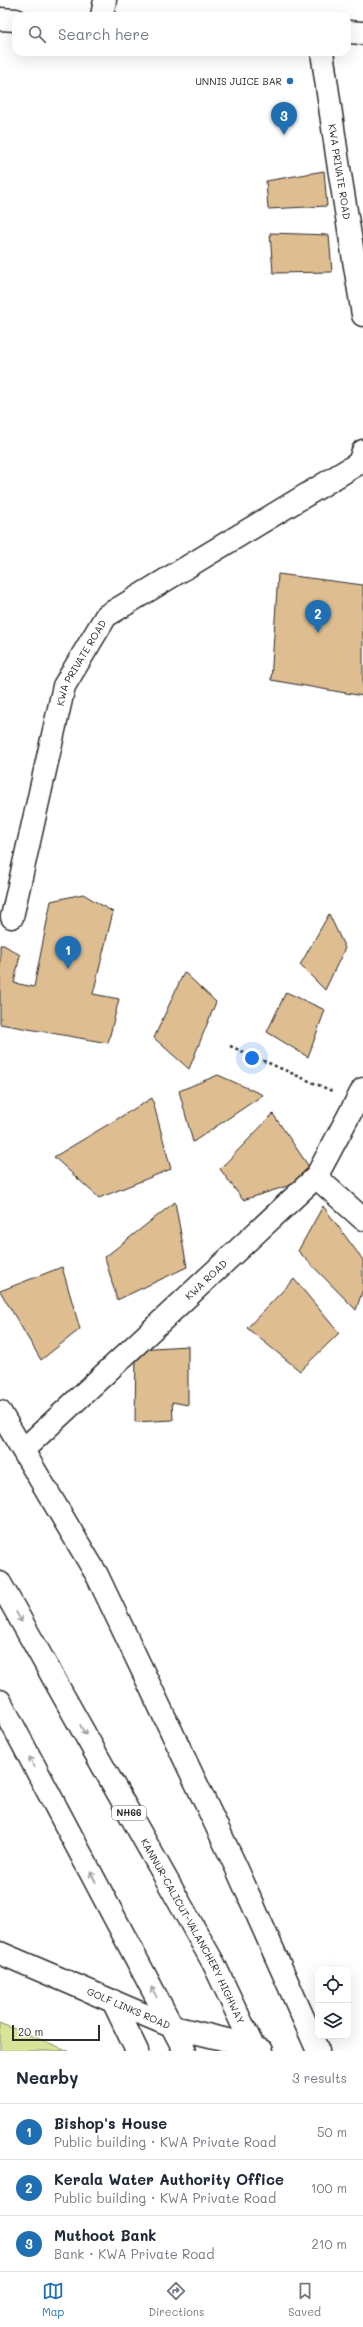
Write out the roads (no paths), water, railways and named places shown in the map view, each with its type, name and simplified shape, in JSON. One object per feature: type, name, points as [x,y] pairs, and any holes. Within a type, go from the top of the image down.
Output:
[{"type":"main road","points":[[103,12],[105,0]]},
{"type":"main road","points":[[0,19],[12,20]]},
{"type":"main road","points":[[351,32],[363,33]]},
{"type":"main road","name":"KWA PRIVATE ROAD","points":[[323,56],[338,162],[360,279],[363,315]]},
{"type":"main road","name":"KWA PRIVATE ROAD","points":[[12,917],[64,686],[106,616],[359,463],[363,451]]},
{"type":"main road","name":"KWA ROAD","points":[[24,1450],[316,1177],[359,1096]]},
{"type":"main road","points":[[316,1177],[363,1219]]},
{"type":"main road","points":[[0,1412],[97,1575],[236,1869],[318,2051]]},
{"type":"main road","name":"KANNUR-CALICUT-VALANCHERY HIGHWAY","points":[[0,1583],[214,1964],[256,2049]]},
{"type":"main road","points":[[1,1704],[185,2051]]},
{"type":"main road","name":"GOLF LINKS ROAD","points":[[0,1953],[173,2027],[256,2049]]},
{"type":"main road","points":[[112,2001],[137,2051]]},
{"type":"place","name":"UNNIS JUICE BAR","points":[[290,81]]},
{"type":"place","name":"Muthoot Bank","points":[[284,135]]},
{"type":"place","name":"Kerala Water Authority Office","points":[[318,633]]},
{"type":"place","name":"Bishop's House","points":[[68,969]]}]
